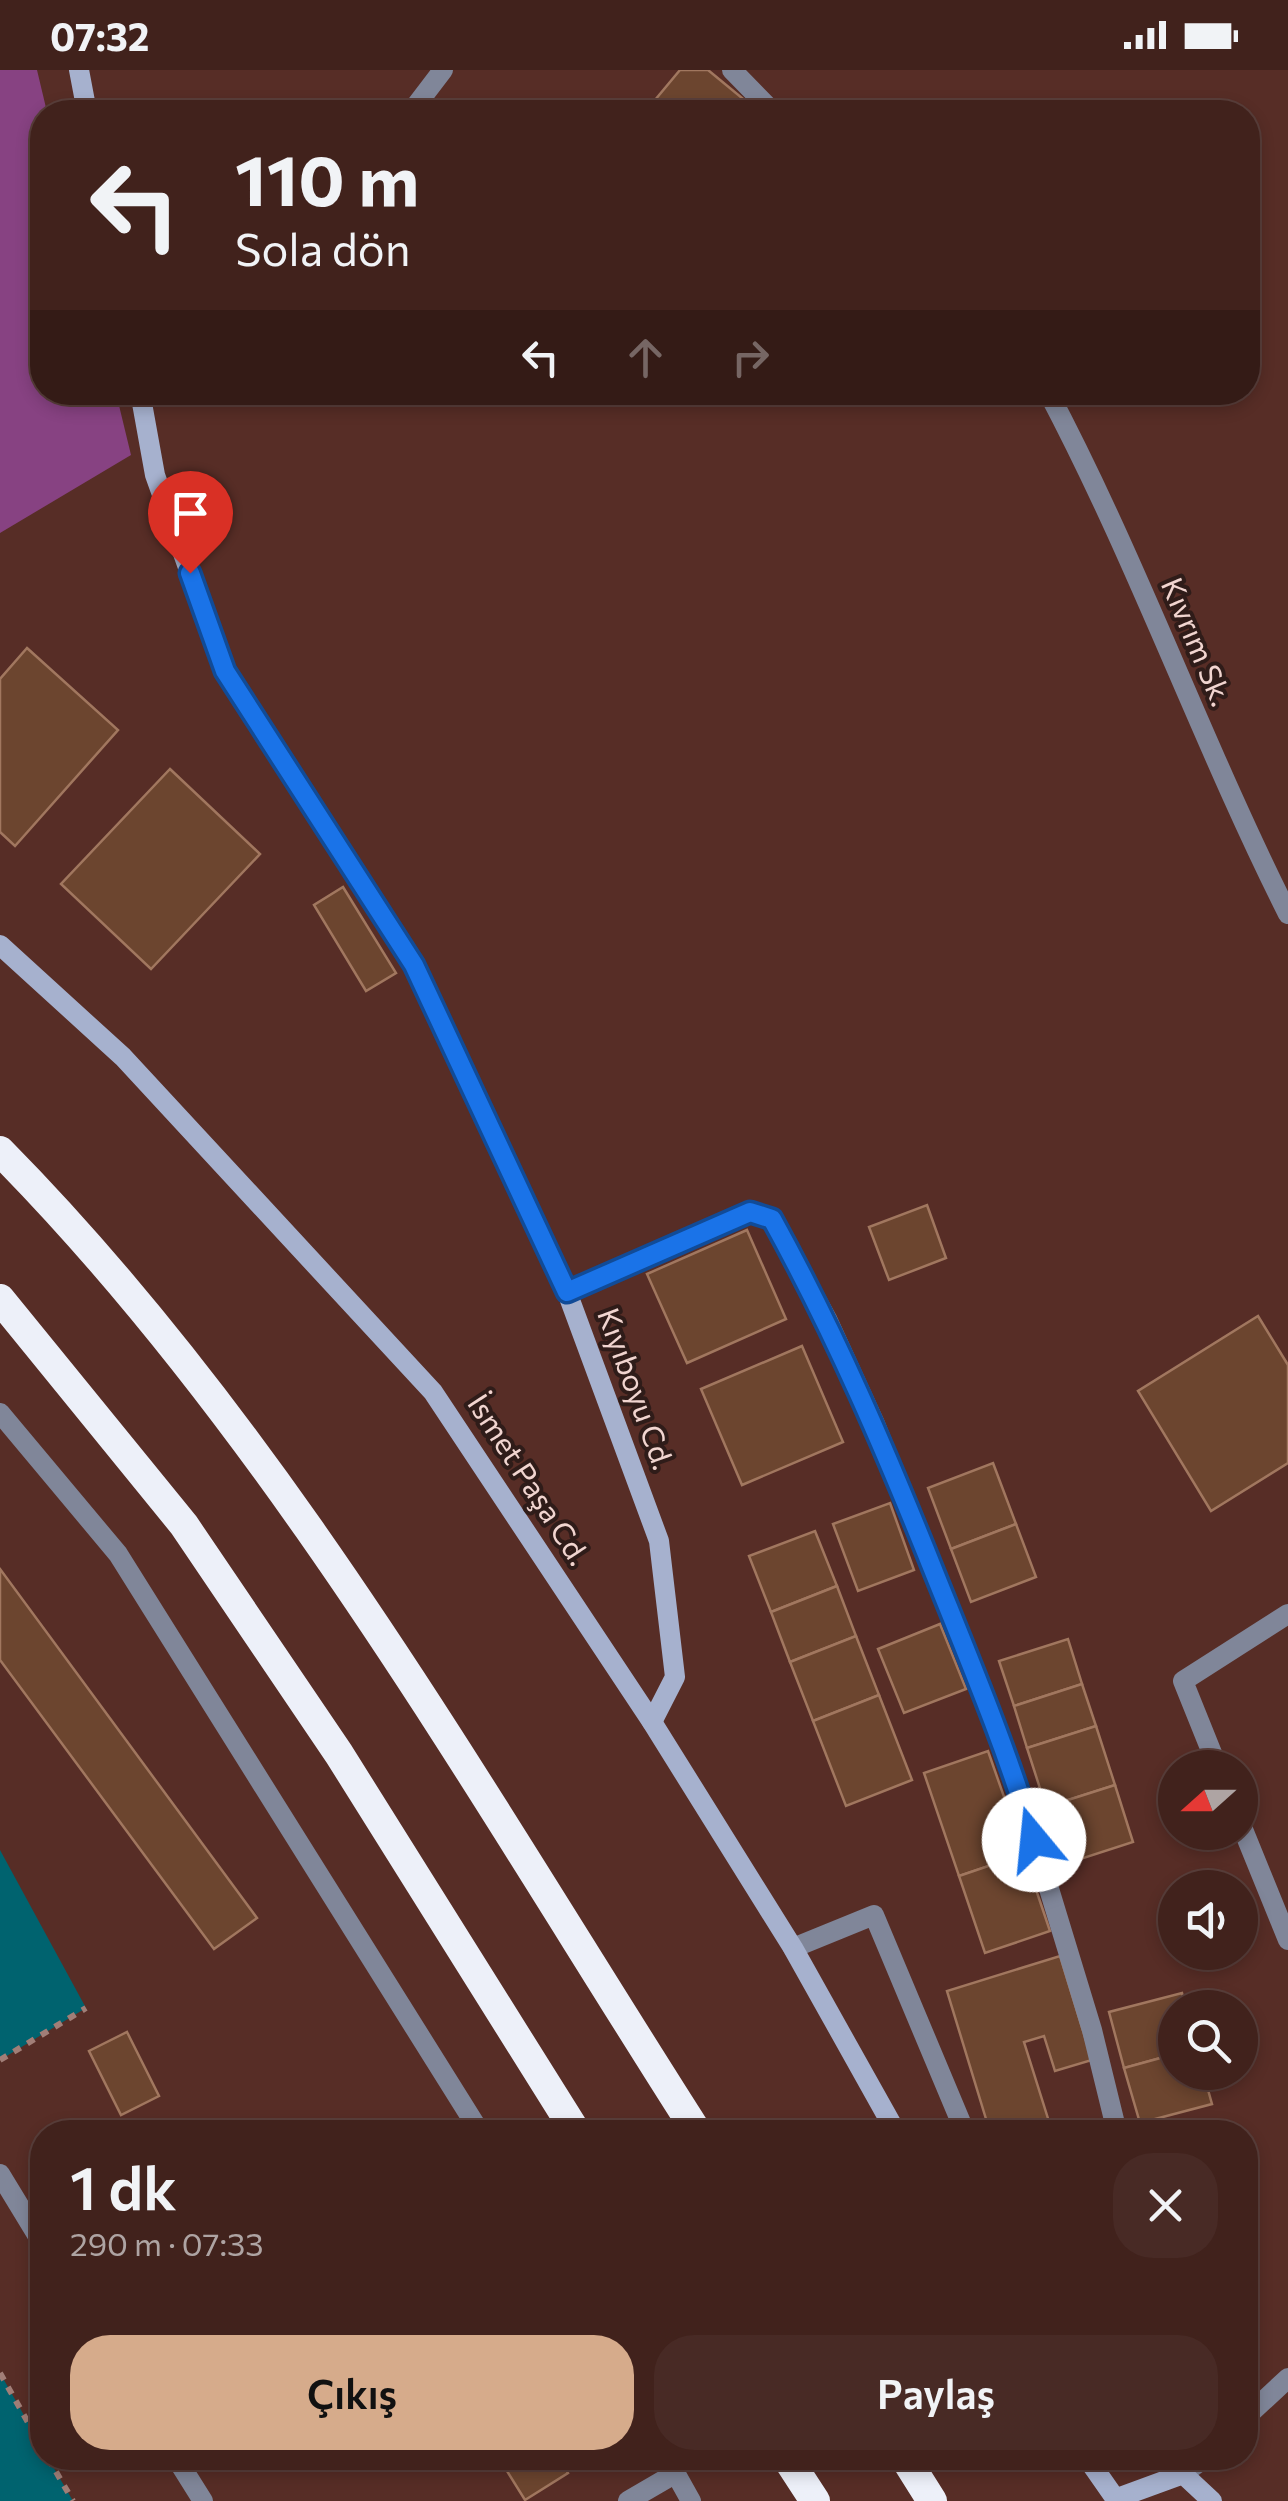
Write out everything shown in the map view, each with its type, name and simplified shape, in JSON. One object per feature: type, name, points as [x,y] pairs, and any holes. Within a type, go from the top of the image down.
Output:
[{"type":"highway","points":[[0,1150],[195,1375],[361,1607],[689,2120]]},
{"type":"highway","points":[[0,1299],[184,1526],[339,1754],[568,2120]]},
{"type":"highway","points":[[795,2470],[816,2501]]},
{"type":"highway","points":[[912,2470],[932,2501]]},
{"type":"street","points":[[79,70],[85,100]]},
{"type":"street","points":[[421,100],[443,70]]},
{"type":"street","points":[[732,70],[761,100]]},
{"type":"street","name":"Kıyıboyu Cd.","points":[[142,405],[155,475],[225,671],[414,965],[567,1292],[659,1541],[675,1677],[652,1722]]},
{"type":"street","name":"Kıvrım Sk.","points":[[1055,405],[1093,476],[1236,811],[1288,914]]},
{"type":"street","name":"İsmet Paşa Cd.","points":[[0,944],[123,1056],[434,1392],[652,1722],[793,1948],[889,2120]]},
{"type":"street","points":[[567,1292],[750,1212],[772,1219],[827,1319],[874,1424],[1012,1764],[1115,2120]]},
{"type":"street","points":[[0,1413],[118,1554],[472,2120]]},
{"type":"street","points":[[1211,1750],[1182,1681],[1288,1614]]},
{"type":"street","points":[[1251,1850],[1288,1940]]},
{"type":"street","points":[[793,1948],[874,1915],[961,2120]]},
{"type":"street","points":[[0,2174],[30,2223]]},
{"type":"street","points":[[1258,2406],[1288,2378]]},
{"type":"street","points":[[183,2470],[202,2501]]},
{"type":"street","points":[[628,2501],[665,2470]]},
{"type":"street","points":[[674,2470],[692,2501]]},
{"type":"street","points":[[1095,2470],[1116,2500],[1188,2470]]},
{"type":"street","points":[[1182,2474],[1212,2501]]},
{"type":"path","points":[[0,2060],[86,2008]]},
{"type":"path","points":[[0,2373],[30,2426]]},
{"type":"path","points":[[55,2470],[73,2501]]},
{"type":"shaded area","points":[[0,70],[37,70],[44,100],[30,100],[30,405],[119,405],[131,455],[0,533]]},
{"type":"water","points":[[0,1850],[86,2008],[0,2060]]},
{"type":"water","points":[[0,2373],[30,2426],[30,2470],[55,2470],[73,2501],[0,2501]]},
{"type":"building","points":[[680,70],[708,70],[744,100],[655,100]]},
{"type":"building","points":[[27,648],[118,730],[15,846],[0,832],[0,679]]},
{"type":"building","points":[[170,769],[260,854],[151,969],[61,884]]},
{"type":"building","points":[[343,887],[396,973],[366,991],[314,905]]},
{"type":"building","points":[[927,1205],[946,1258],[889,1280],[869,1227]]},
{"type":"building","points":[[747,1230],[786,1319],[687,1363],[647,1274]]},
{"type":"building","points":[[1258,1316],[1288,1365],[1288,1463],[1211,1511],[1138,1391]]},
{"type":"building","points":[[802,1346],[843,1442],[742,1485],[701,1389]]},
{"type":"building","points":[[993,1463],[1016,1524],[951,1549],[928,1488]]},
{"type":"building","points":[[890,1503],[914,1570],[858,1591],[833,1524]]},
{"type":"building","points":[[1016,1524],[1036,1577],[971,1602],[951,1549]]},
{"type":"building","points":[[815,1531],[837,1586],[771,1612],[749,1556]]},
{"type":"building","points":[[0,1569],[257,1918],[214,1949],[0,1660]]},
{"type":"building","points":[[837,1586],[856,1636],[790,1662],[771,1612]]},
{"type":"building","points":[[940,1624],[966,1689],[904,1713],[878,1649]]},
{"type":"building","points":[[856,1636],[879,1695],[813,1721],[790,1662]]},
{"type":"building","points":[[1068,1639],[1082,1684],[1014,1706],[999,1661]]},
{"type":"building","points":[[1082,1684],[1096,1726],[1027,1748],[1014,1706]]},
{"type":"building","points":[[879,1695],[912,1780],[846,1806],[813,1721]]},
{"type":"building","points":[[1096,1726],[1115,1785],[1046,1807],[1027,1748]]},
{"type":"building","points":[[988,1751],[1024,1854],[959,1876],[924,1773]]},
{"type":"building","points":[[1115,1785],[1133,1842],[1065,1864],[1046,1807]]},
{"type":"building","points":[[1024,1854],[1050,1931],[985,1953],[959,1876]]},
{"type":"building","points":[[1060,1956],[1092,2060],[1055,2071],[1044,2036],[1024,2042],[1048,2120],[986,2120],[947,1991]]},
{"type":"building","points":[[1158,1999],[1158,2059],[1124,2068],[1109,2012]]},
{"type":"building","points":[[127,2032],[159,2096],[121,2115],[89,2051]]},
{"type":"building","points":[[1158,2059],[1158,2090],[1208,2090],[1212,2104],[1139,2120],[1124,2068]]},
{"type":"building","points":[[506,2470],[566,2470],[568,2473],[525,2500]]},
{"type":"route","points":[[190,573],[225,671],[414,965],[567,1292],[750,1212],[772,1219],[827,1319],[874,1424],[1012,1764],[1034,1840]]}]
